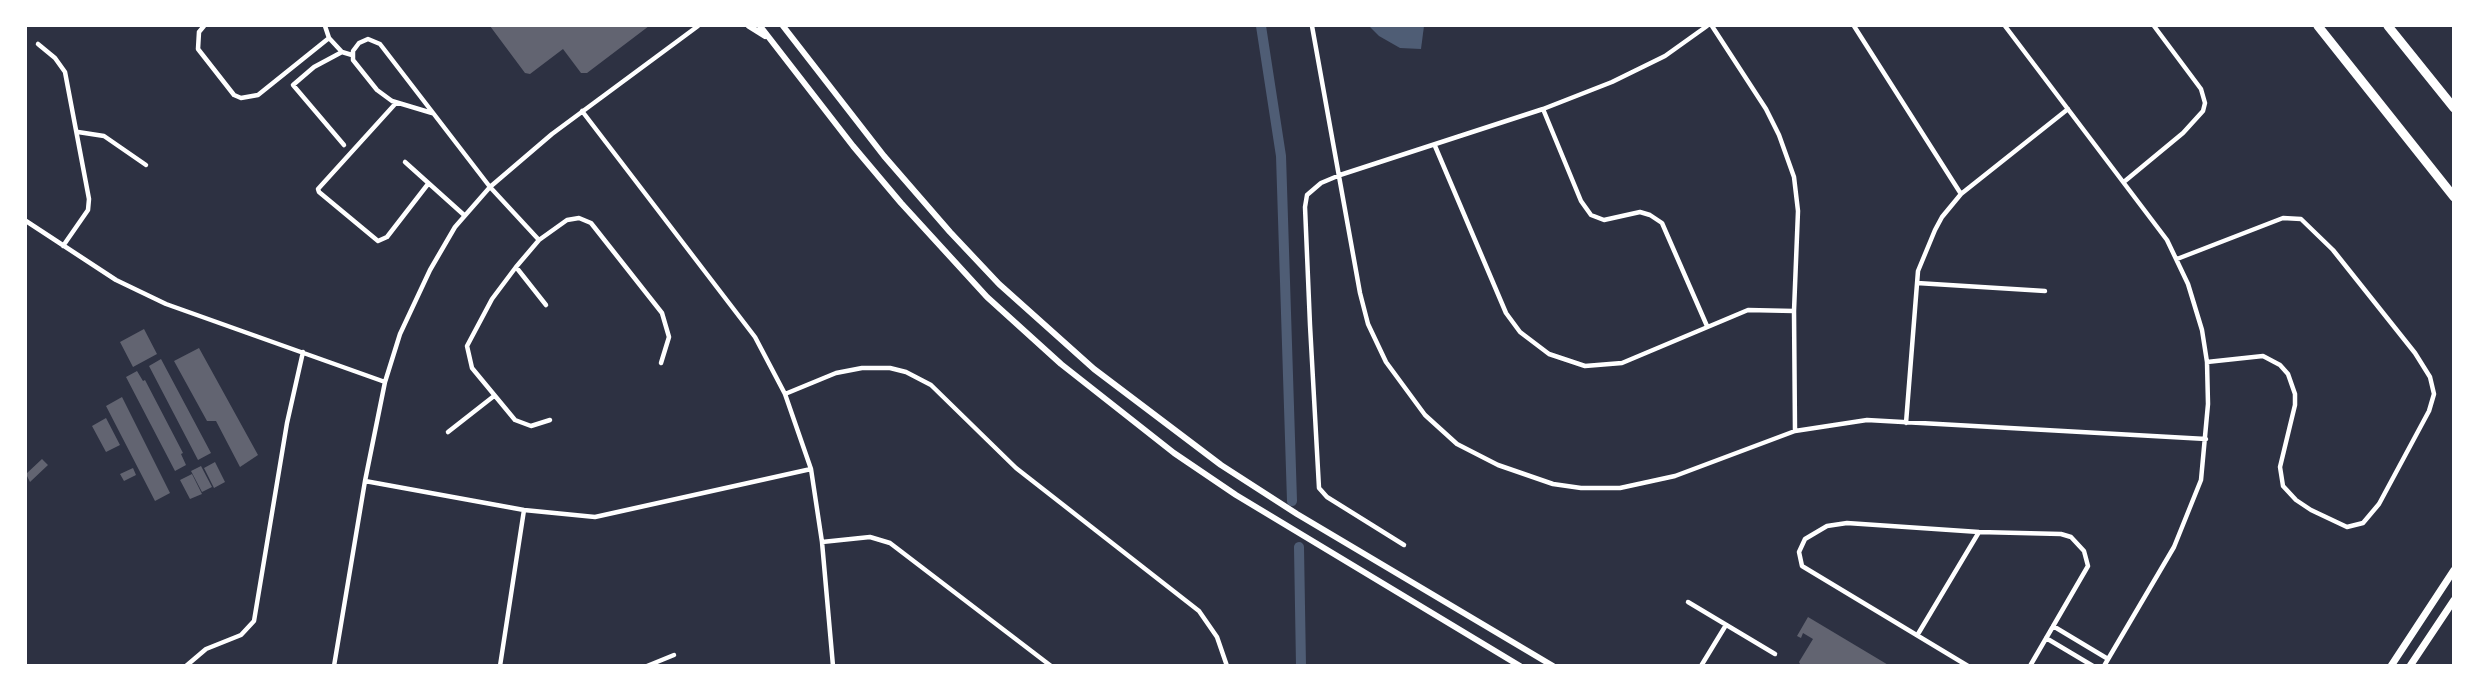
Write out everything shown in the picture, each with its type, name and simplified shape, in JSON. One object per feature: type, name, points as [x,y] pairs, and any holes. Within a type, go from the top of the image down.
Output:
[{"type":"highway","points":[[2318,26],[2454,197]]},
{"type":"highway","points":[[2388,26],[2454,108]]},
{"type":"main road","points":[[2391,666],[2454,570]]},
{"type":"main road","points":[[2410,666],[2454,600]]},
{"type":"street","points":[[204,26],[199,32],[198,49],[234,96],[242,98],[258,95],[329,38]]},
{"type":"street","points":[[325,26],[329,38],[342,52],[352,55]]},
{"type":"street","points":[[334,666],[365,481],[386,382],[400,334],[418,293],[464,215],[490,187],[582,111],[698,26]]},
{"type":"street","points":[[749,26],[771,39]]},
{"type":"street","points":[[760,26],[853,146],[909,212],[987,297],[1061,364],[1120,413],[1218,484],[1520,666]]},
{"type":"street","points":[[783,26],[884,156],[950,232],[999,284],[1094,369],[1159,421],[1230,471],[1553,666]]},
{"type":"street","points":[[1312,26],[1363,307],[1381,352],[1396,378],[1425,415],[1457,444],[1474,454],[1533,479],[1553,484],[1581,488],[1620,488],[1676,476],[1795,431],[1856,421],[2206,439]]},
{"type":"street","points":[[1404,545],[1327,497],[1319,488],[1305,199],[1314,188],[1340,175],[1543,109],[1653,62],[1680,47],[1707,26]]},
{"type":"street","points":[[1712,26],[1766,109],[1779,135],[1794,177],[1798,211],[1794,311],[1795,431]]},
{"type":"street","points":[[1854,26],[1961,194]]},
{"type":"street","points":[[2005,26],[2154,218],[2188,284],[2202,330],[2207,362],[2206,439],[2201,480],[2174,547],[2104,666]]},
{"type":"street","points":[[2125,181],[2183,133],[2203,111],[2205,103],[2201,89],[2154,26]]},
{"type":"street","points":[[352,55],[362,41],[376,41],[490,187],[539,240]]},
{"type":"street","points":[[38,44],[55,58],[65,72],[78,132],[89,206],[63,246]]},
{"type":"street","points":[[342,52],[314,67],[293,85],[344,145]]},
{"type":"street","points":[[352,55],[356,65],[377,90],[396,103],[432,113]]},
{"type":"street","points":[[396,103],[318,189],[319,192],[378,241],[387,237],[428,184]]},
{"type":"street","points":[[1543,109],[1581,201],[1591,215],[1604,220],[1640,212],[1662,223],[1707,326]]},
{"type":"street","points":[[1906,423],[1917,283],[1924,254],[1935,230],[1942,217],[1961,194],[2068,109]]},
{"type":"street","points":[[582,111],[749,328],[785,394],[811,469],[822,542],[833,666]]},
{"type":"street","points":[[78,132],[104,136],[146,165]]},
{"type":"street","points":[[1435,146],[1506,312],[1534,345],[1569,362],[1601,366],[1638,358],[1707,326],[1757,308],[1794,311]]},
{"type":"street","points":[[405,162],[464,215]]},
{"type":"street","points":[[2177,259],[2283,218],[2301,219],[2333,250],[2415,353],[2430,377],[2434,394],[2429,411],[2379,504],[2363,523],[2347,527],[2311,510],[2296,500],[2283,486],[2280,467],[2295,394],[2288,374],[2280,365],[2263,356],[2207,362]]},
{"type":"street","points":[[550,420],[535,426],[520,424],[472,368],[466,346],[492,299],[516,267],[539,240],[573,219],[586,220],[596,228],[666,321],[669,337],[661,363]]},
{"type":"street","points":[[26,221],[117,280],[166,304],[386,382]]},
{"type":"street","points":[[516,267],[546,304]]},
{"type":"street","points":[[1917,283],[2045,291]]},
{"type":"street","points":[[186,666],[206,649],[241,635],[254,621],[287,423],[303,352]]},
{"type":"street","points":[[785,394],[836,373],[862,368],[890,368],[906,372],[931,385],[1016,468],[1191,604],[1212,628],[1227,666]]},
{"type":"street","points":[[448,432],[494,396]]},
{"type":"street","points":[[365,481],[524,510],[586,517],[605,516],[811,469]]},
{"type":"street","points":[[500,666],[524,510]]},
{"type":"street","points":[[1968,666],[1918,634],[1810,572],[1799,559],[1801,545],[1805,538],[1827,525],[1847,523],[1979,532],[2061,534],[2070,537],[2084,551],[2088,559],[2085,574],[2030,666]]},
{"type":"street","points":[[1918,634],[1979,532]]},
{"type":"street","points":[[822,542],[870,537],[890,543],[1051,666]]},
{"type":"street","points":[[1688,602],[1775,654]]},
{"type":"street","points":[[1701,666],[1726,625]]},
{"type":"street","points":[[2053,626],[2108,659]]},
{"type":"street","points":[[2046,638],[2093,666]]},
{"type":"street","points":[[647,666],[674,655]]},
{"type":"water","points":[[1369,26],[1424,26],[1421,49],[1400,48],[1379,36]]},
{"type":"building","points":[[490,26],[649,26],[587,73],[581,73],[563,49],[530,74],[525,73]]},
{"type":"building","points":[[144,329],[157,354],[133,367],[120,342]]},
{"type":"building","points":[[199,348],[258,455],[240,467],[216,421],[207,421],[174,361]]},
{"type":"building","points":[[161,359],[211,453],[198,460],[149,366]]},
{"type":"building","points":[[137,371],[143,381],[145,380],[183,453],[181,454],[186,465],[175,471],[126,377]]},
{"type":"building","points":[[122,397],[170,493],[155,501],[106,406]]},
{"type":"building","points":[[106,418],[120,445],[106,452],[92,426]]},
{"type":"building","points":[[42,459],[48,465],[30,482],[26,474]]},
{"type":"building","points":[[215,462],[225,482],[214,488],[204,468]]},
{"type":"building","points":[[201,466],[212,487],[202,492],[191,471]]},
{"type":"building","points":[[133,468],[136,475],[124,481],[120,474]]},
{"type":"building","points":[[192,474],[202,494],[190,499],[180,480]]},
{"type":"building","points":[[1808,617],[1890,666],[1801,666],[1799,662],[1813,639],[1803,633],[1801,638],[1797,636]]},
{"type":"waterway","points":[[1261,26],[1281,156],[1292,501]]},
{"type":"waterway","points":[[1299,547],[1301,666]]}]
